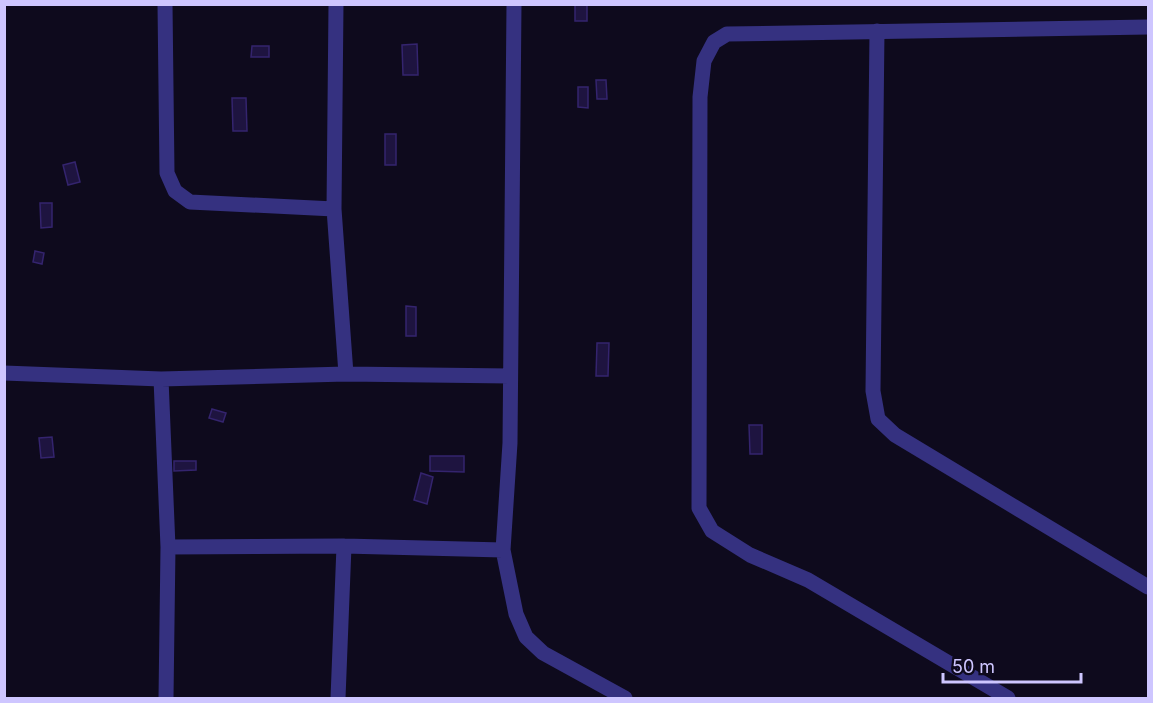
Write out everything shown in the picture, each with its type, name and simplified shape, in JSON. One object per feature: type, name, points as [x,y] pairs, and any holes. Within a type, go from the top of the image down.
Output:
[{"type":"street","points":[[165,4],[167,173],[175,191],[190,202],[334,209]]},
{"type":"street","points":[[336,4],[334,209],[346,374]]},
{"type":"street","points":[[514,4],[510,443],[503,550],[516,614],[526,637],[543,653],[625,699]]},
{"type":"street","points":[[1008,699],[808,580],[750,555],[712,531],[699,508],[700,97],[704,61],[714,42],[727,33],[1149,27]]},
{"type":"street","points":[[877,31],[873,391],[878,419],[895,435],[1149,587]]},
{"type":"street","points":[[4,373],[161,379],[346,374],[510,376]]},
{"type":"street","points":[[161,379],[168,547],[166,699]]},
{"type":"street","points":[[168,547],[344,546],[503,550]]},
{"type":"street","points":[[338,699],[344,546]]},
{"type":"building","points":[[575,4],[587,4],[587,21],[575,21]]},
{"type":"building","points":[[417,44],[418,75],[403,75],[402,45]]},
{"type":"building","points":[[252,46],[269,46],[269,57],[251,57]]},
{"type":"building","points":[[596,80],[606,80],[607,99],[597,99]]},
{"type":"building","points":[[578,87],[588,87],[588,108],[578,107]]},
{"type":"building","points":[[232,98],[246,98],[247,131],[233,131]]},
{"type":"building","points":[[385,134],[396,134],[396,165],[385,165]]},
{"type":"building","points":[[75,162],[80,182],[68,185],[63,165]]},
{"type":"building","points":[[40,203],[52,203],[52,227],[41,228]]},
{"type":"building","points":[[35,251],[44,253],[42,264],[33,262]]},
{"type":"building","points":[[406,306],[416,307],[416,336],[406,336]]},
{"type":"building","points":[[597,343],[609,343],[608,376],[596,376]]},
{"type":"building","points":[[212,409],[226,413],[223,422],[209,418]]},
{"type":"building","points":[[749,425],[762,425],[762,454],[750,454]]},
{"type":"building","points":[[52,437],[54,457],[41,458],[39,438]]},
{"type":"building","points":[[430,456],[464,456],[464,472],[430,471]]},
{"type":"building","points":[[174,461],[196,461],[196,470],[174,471]]},
{"type":"building","points":[[421,473],[433,477],[427,504],[414,500]]}]
